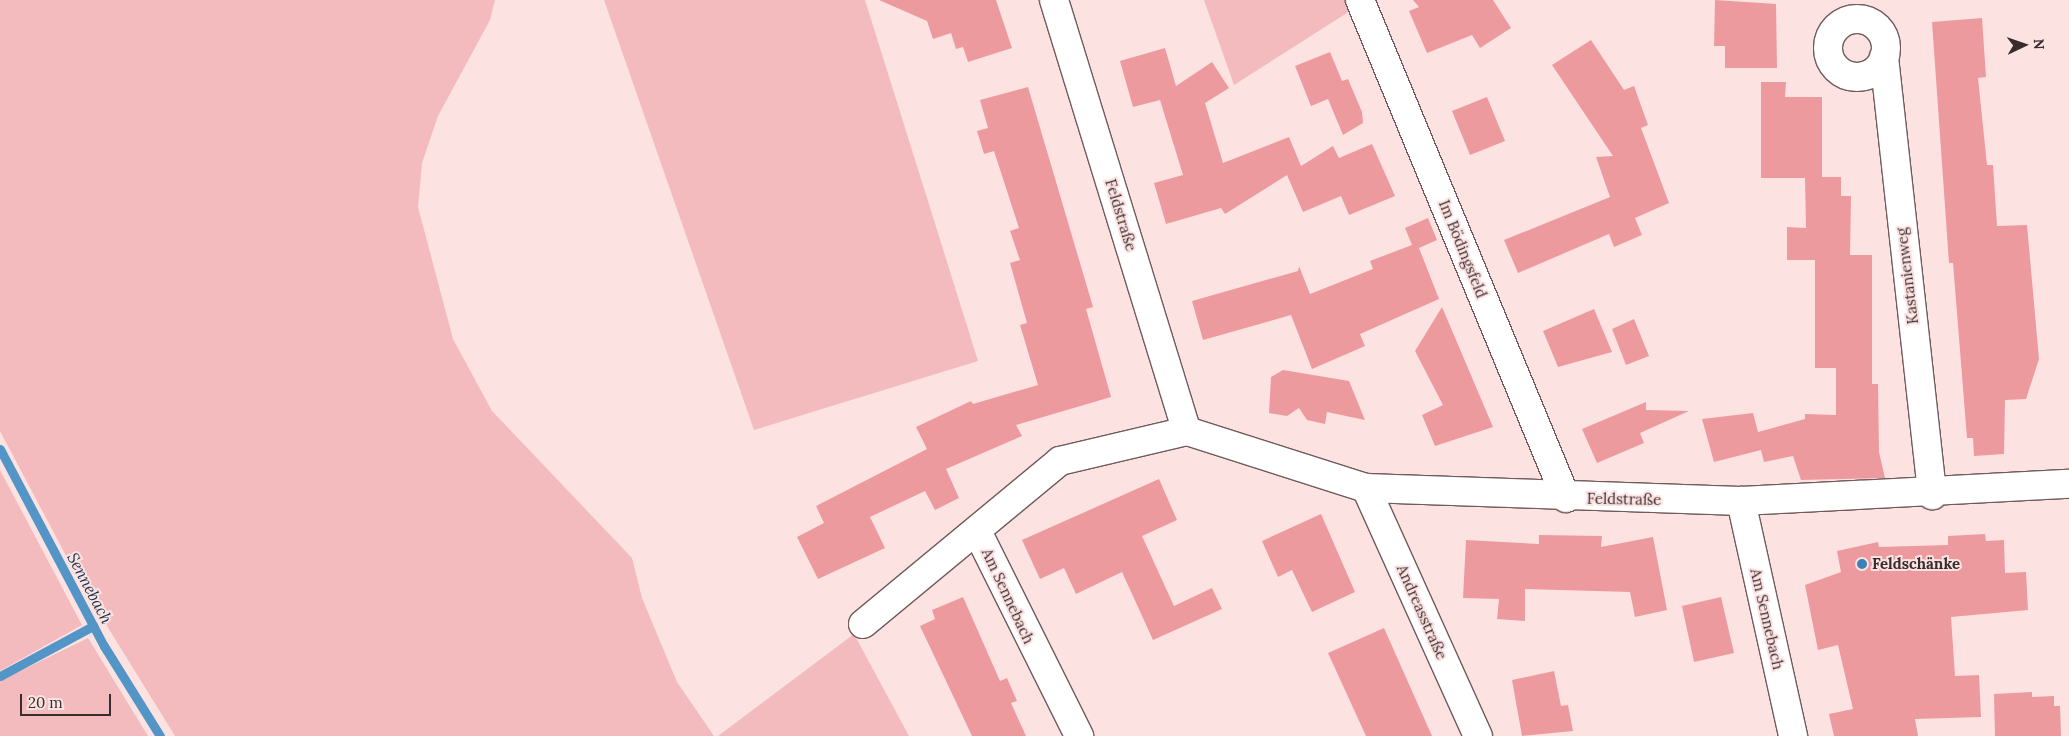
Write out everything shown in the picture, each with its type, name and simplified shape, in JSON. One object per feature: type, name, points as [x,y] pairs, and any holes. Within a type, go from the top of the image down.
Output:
[{"type":"street","name":"Feldstraße","points":[[1054,0],[1187,431],[1366,488],[1566,498],[1741,501],[1932,495],[2069,484]]},
{"type":"street","name":"Im Bödingsfeld","points":[[1360,0],[1566,498]]},
{"type":"street","name":"Kastanienweg","points":[[1884,57],[1932,495]]},
{"type":"street","points":[[978,533],[1060,461],[1187,431]]},
{"type":"street","name":"Andreasstraße","points":[[1366,488],[1478,736]]},
{"type":"street","name":"Am Sennebach","points":[[1741,501],[1793,736]]},
{"type":"street","name":"Am Sennebach","points":[[863,624],[978,533],[1079,736]]},
{"type":"shaded area","points":[[0,0],[495,0],[490,20],[438,116],[422,163],[418,207],[453,339],[492,411],[632,558],[642,598],[677,682],[714,736],[175,736],[81,584],[0,431]]},
{"type":"shaded area","points":[[604,0],[865,0],[978,361],[754,430]]},
{"type":"shaded area","points":[[1204,0],[1346,0],[1350,11],[1234,85]]},
{"type":"shaded area","points":[[0,470],[82,625],[0,671]]},
{"type":"shaded area","points":[[854,634],[909,736],[718,736]]},
{"type":"shaded area","points":[[88,638],[148,736],[0,736],[0,681]]},
{"type":"building","points":[[879,0],[996,0],[1012,48],[968,62],[963,47],[956,49],[951,33],[933,39],[927,21]]},
{"type":"building","points":[[1413,0],[1493,0],[1511,28],[1480,48],[1472,35],[1427,53],[1409,11],[1419,7]]},
{"type":"building","points":[[1715,0],[1776,4],[1777,68],[1725,68],[1725,46],[1714,46]]},
{"type":"building","points":[[1982,18],[1986,77],[1978,78],[1987,165],[1993,165],[1997,226],[2027,225],[2039,359],[2026,399],[2005,400],[2004,454],[1974,456],[1973,438],[1967,438],[1953,263],[1949,263],[1932,22]]},
{"type":"building","points":[[1591,40],[1624,90],[1634,86],[1648,125],[1641,128],[1669,203],[1635,218],[1642,235],[1614,247],[1609,234],[1518,273],[1504,240],[1610,197],[1596,157],[1613,156],[1552,65]]},
{"type":"building","points":[[1165,48],[1176,86],[1212,62],[1229,88],[1205,103],[1223,163],[1289,137],[1301,166],[1333,146],[1339,158],[1372,144],[1395,196],[1349,215],[1341,196],[1303,212],[1287,175],[1225,214],[1221,208],[1166,224],[1154,183],[1183,175],[1160,100],[1133,107],[1120,61]]},
{"type":"building","points":[[1330,52],[1342,81],[1348,79],[1362,112],[1363,123],[1343,135],[1328,99],[1311,106],[1295,66]]},
{"type":"building","points":[[1761,82],[1786,82],[1785,97],[1822,97],[1822,177],[1841,177],[1841,196],[1851,196],[1850,255],[1872,255],[1872,384],[1878,384],[1879,452],[1885,478],[1801,480],[1793,456],[1764,462],[1761,450],[1714,462],[1702,419],[1753,413],[1758,432],[1805,419],[1805,414],[1836,415],[1836,368],[1815,368],[1815,260],[1787,260],[1787,227],[1806,228],[1805,178],[1761,178]]},
{"type":"building","points":[[1028,87],[1093,307],[1086,309],[1111,397],[1016,425],[1022,436],[946,469],[959,498],[935,510],[925,491],[870,517],[885,548],[818,579],[797,537],[824,523],[816,506],[927,449],[916,427],[971,401],[973,404],[1038,385],[1020,325],[1027,323],[1010,263],[1020,260],[1010,231],[1019,228],[994,151],[984,154],[977,131],[988,128],[980,100]]},
{"type":"building","points":[[1487,97],[1505,141],[1470,155],[1452,111]]},
{"type":"building","points":[[1428,218],[1437,240],[1419,248],[1439,299],[1360,334],[1365,346],[1312,369],[1291,315],[1203,340],[1192,301],[1298,271],[1299,266],[1310,294],[1373,269],[1370,261],[1412,245],[1405,228]]},
{"type":"building","points":[[1442,307],[1493,427],[1435,446],[1422,415],[1443,405],[1415,351]]},
{"type":"building","points":[[1594,309],[1612,352],[1558,367],[1543,331]]},
{"type":"building","points":[[1634,319],[1649,356],[1626,365],[1612,329]]},
{"type":"building","points":[[1283,370],[1349,381],[1365,420],[1327,412],[1325,424],[1307,420],[1299,408],[1287,416],[1269,413],[1271,377]]},
{"type":"building","points":[[1646,402],[1646,410],[1689,411],[1640,433],[1644,443],[1597,463],[1582,429]]},
{"type":"building","points":[[1159,479],[1177,520],[1142,536],[1174,606],[1212,588],[1222,609],[1153,640],[1122,572],[1076,594],[1064,568],[1040,579],[1022,540]]},
{"type":"building","points":[[1321,514],[1355,592],[1312,612],[1292,570],[1278,577],[1262,541]]},
{"type":"building","points":[[1985,534],[1986,541],[2004,540],[2005,573],[2026,572],[2028,610],[1951,617],[1955,676],[1979,675],[1981,717],[1915,719],[1918,736],[1834,736],[1829,714],[1853,709],[1838,645],[1818,650],[1805,585],[1841,572],[1837,551],[1878,542],[1879,547],[1948,545],[1948,536]]},
{"type":"building","points":[[1539,535],[1602,536],[1601,547],[1653,537],[1667,610],[1635,617],[1630,592],[1525,589],[1525,621],[1497,619],[1499,599],[1463,598],[1466,540],[1539,544]]},
{"type":"building","points":[[963,597],[1000,681],[1007,678],[1017,701],[1011,703],[1026,736],[972,736],[920,626],[935,619],[932,610]]},
{"type":"building","points":[[1721,597],[1734,653],[1694,662],[1682,606]]},
{"type":"building","points":[[1384,628],[1432,736],[1366,736],[1328,653]]},
{"type":"building","points":[[1554,671],[1561,706],[1568,705],[1573,731],[1522,736],[1512,680]]},
{"type":"building","points":[[2032,692],[2032,697],[2054,696],[2054,706],[2060,706],[2061,736],[1995,736],[1994,694]]},
{"type":"waterway","name":"Sennebach","points":[[0,449],[104,646],[160,736]]},
{"type":"waterway","points":[[0,676],[93,626]]},
{"type":"place","name":"Feldschänke","points":[[1862,564]]}]
